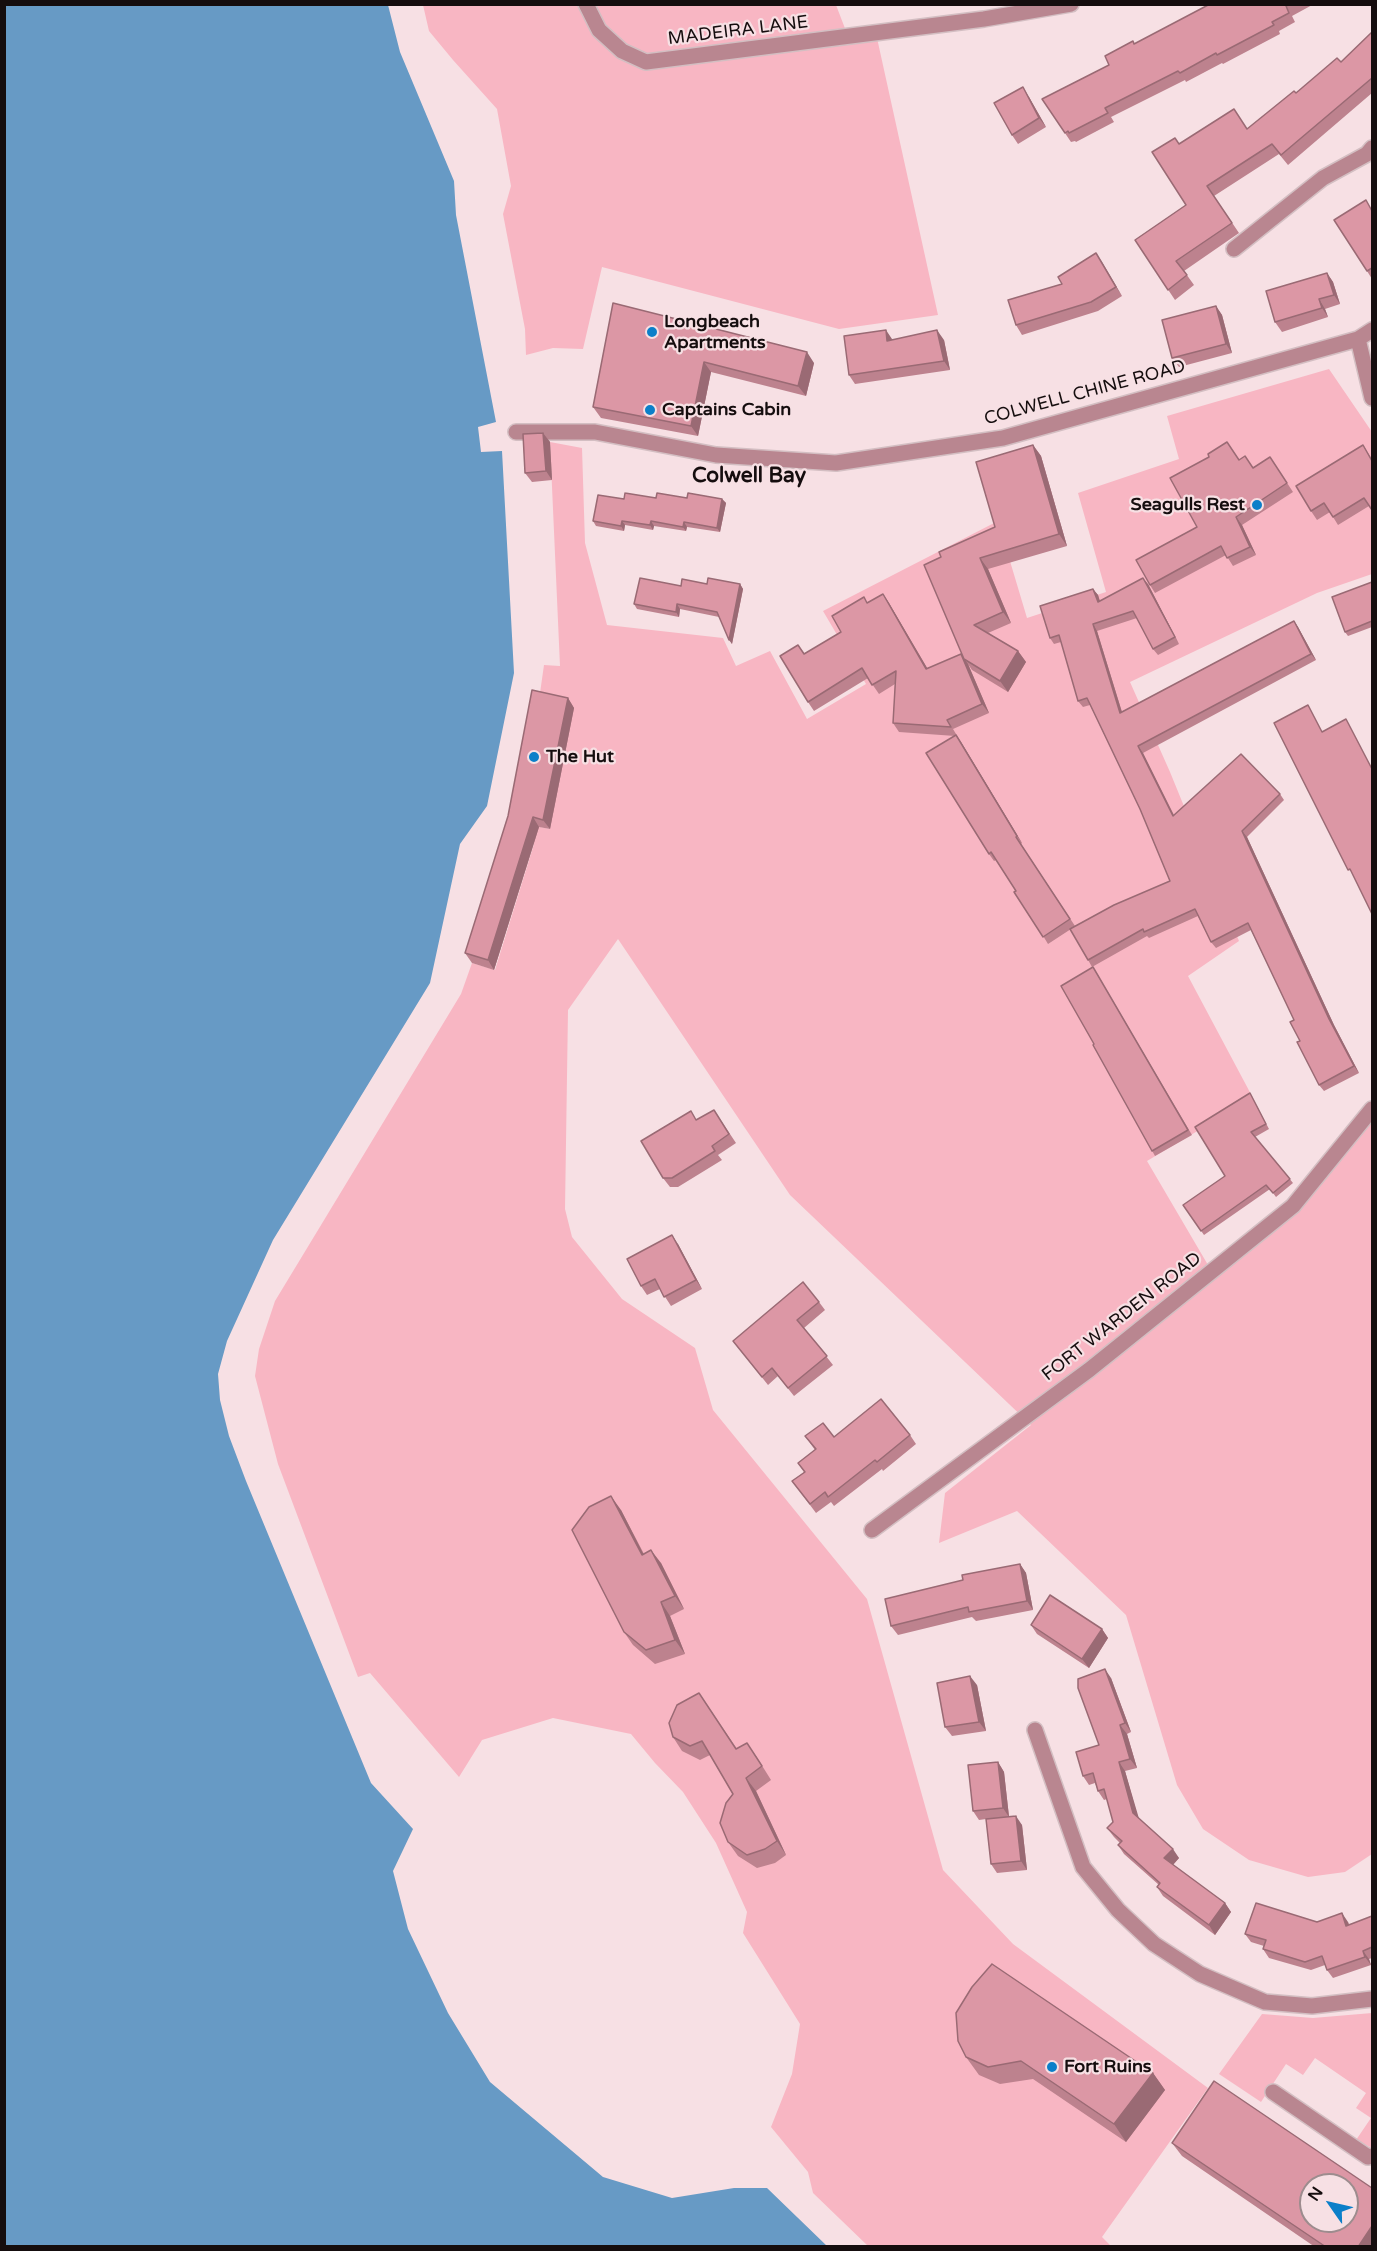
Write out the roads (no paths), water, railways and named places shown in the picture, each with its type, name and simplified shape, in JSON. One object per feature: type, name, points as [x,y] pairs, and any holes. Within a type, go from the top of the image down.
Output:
[{"type":"street","name":"MADEIRA LANE","points":[[586,4],[599,30],[622,51],[646,62],[1020,9],[1071,4]]},
{"type":"street","points":[[1234,249],[1323,178],[1371,155]]},
{"type":"street","name":"COLWELL CHINE ROAD","points":[[516,432],[595,432],[716,455],[836,463],[1003,438],[1358,339],[1372,330]]},
{"type":"street","points":[[1358,339],[1372,398]]},
{"type":"street","name":"FORT WARDEN ROAD","points":[[872,1530],[1089,1370],[1293,1206],[1372,1109]]},
{"type":"street","points":[[1035,1730],[1083,1867],[1118,1910],[1154,1944],[1200,1974],[1266,2002],[1312,2006],[1372,1999]]},
{"type":"street","points":[[1273,2092],[1368,2157],[1372,2156]]},
{"type":"water","points":[[5,4],[388,5],[400,52],[454,181],[456,215],[496,422],[478,427],[481,452],[502,451],[514,673],[487,806],[460,844],[430,983],[273,1240],[227,1341],[218,1374],[220,1400],[229,1436],[246,1481],[371,1783],[413,1829],[393,1871],[408,1929],[448,2013],[490,2082],[603,2177],[672,2198],[734,2188],[767,2188],[827,2246],[5,2246]]},
{"type":"place","name":"Longbeach Apartments","points":[[652,332]]},
{"type":"place","name":"Captains Cabin","points":[[650,410]]},
{"type":"place","name":"Seagulls Rest","points":[[1257,505]]},
{"type":"place","name":"The Hut","points":[[534,757]]},
{"type":"place","name":"Fort Ruins","points":[[1052,2067]]},
{"type":"district","name":"Colwell Bay","points":[[749,476]]}]
